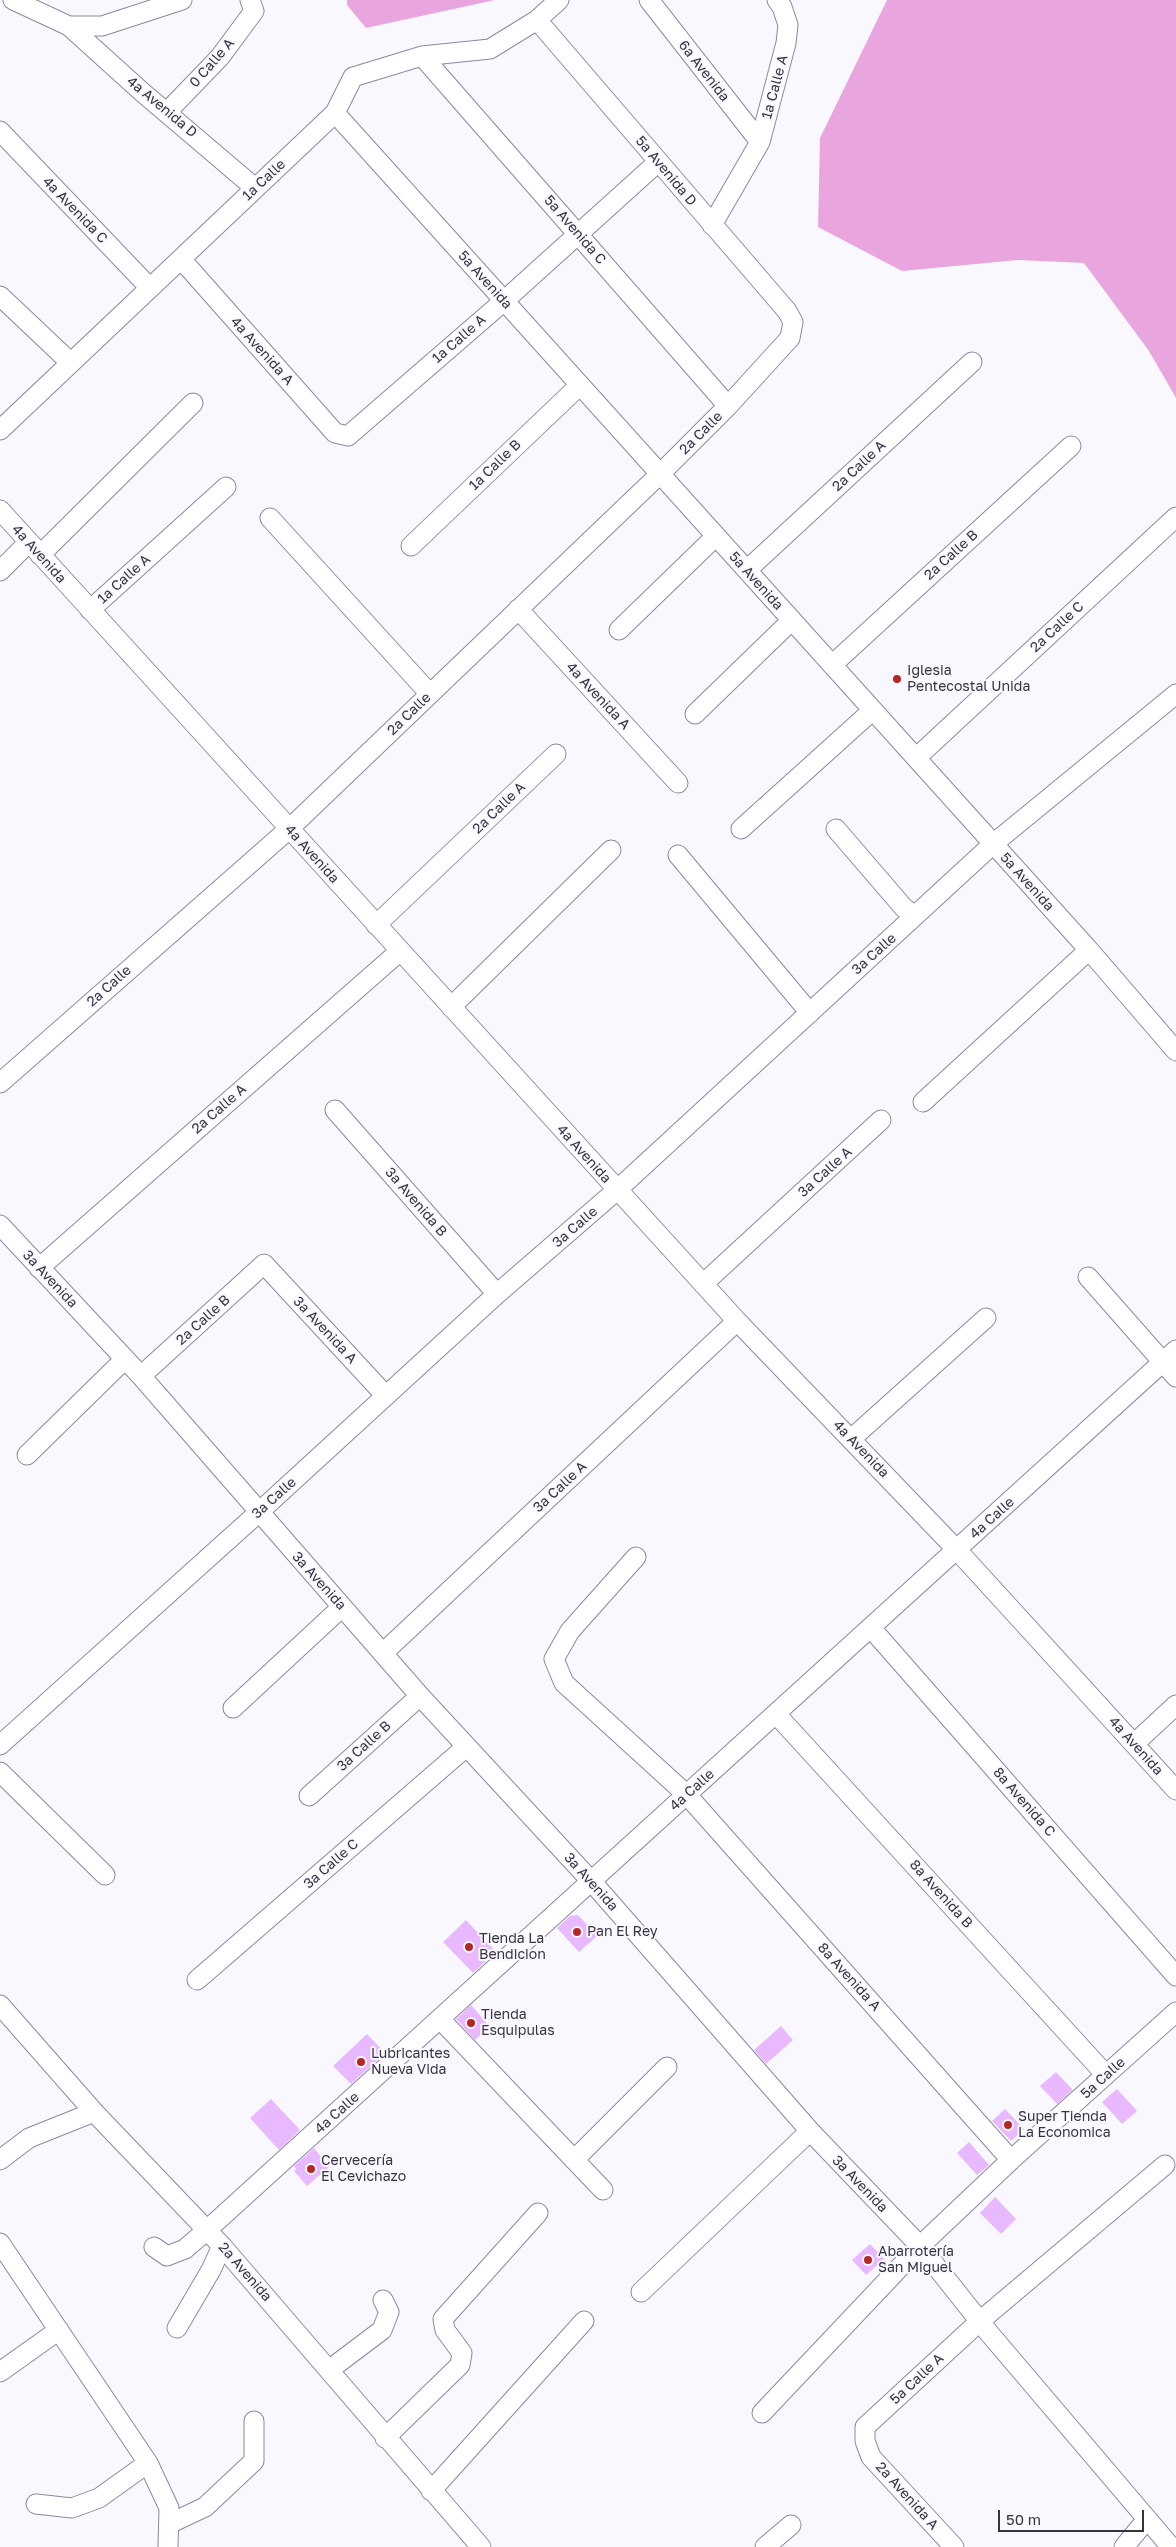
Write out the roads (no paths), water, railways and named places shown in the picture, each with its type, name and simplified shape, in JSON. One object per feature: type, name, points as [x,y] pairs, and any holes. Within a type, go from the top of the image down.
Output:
[{"type":"street","points":[[12,0],[69,26],[102,26],[182,0]]},
{"type":"street","name":"1a Calle","points":[[0,430],[335,113],[353,76],[422,56],[490,49],[537,20],[559,0]]},
{"type":"street","name":"6a Avenida","points":[[649,0],[760,142]]},
{"type":"street","name":"1a Calle A","points":[[712,225],[760,142],[786,43],[788,25],[782,7],[777,0]]},
{"type":"street","name":"0 Calle A","points":[[167,112],[220,57],[252,5]]},
{"type":"street","name":"5a Avenida D","points":[[537,20],[787,310],[793,322]]},
{"type":"street","name":"4a Avenida D","points":[[69,26],[256,188]]},
{"type":"street","name":"5a Avenida C","points":[[422,56],[728,406]]},
{"type":"street","name":"5a Avenida","points":[[335,113],[1089,950],[1176,1051]]},
{"type":"street","name":"4a Avenida C","points":[[0,132],[150,288]]},
{"type":"street","name":"1a Calle A","points":[[348,436],[658,162]]},
{"type":"street","name":"4a Avenida A","points":[[181,259],[335,433],[348,436]]},
{"type":"street","points":[[0,296],[71,363]]},
{"type":"street","name":"2a Calle","points":[[0,1083],[289,829],[660,474],[728,406],[790,338],[793,322]]},
{"type":"street","name":"2a Calle A","points":[[747,570],[972,362]]},
{"type":"street","name":"1a Calle B","points":[[411,546],[580,385]]},
{"type":"street","points":[[0,571],[34,549],[193,403]]},
{"type":"street","name":"2a Calle B","points":[[832,665],[1070,446]]},
{"type":"street","name":"1a Calle A","points":[[90,610],[226,488]]},
{"type":"street","name":"4a Avenida","points":[[0,510],[736,1321],[957,1550],[1176,1790]]},
{"type":"street","name":"2a Calle C","points":[[916,758],[1176,517]]},
{"type":"street","points":[[270,518],[430,694]]},
{"type":"street","points":[[619,630],[716,536]]},
{"type":"street","name":"4a Avenida A","points":[[518,609],[678,783]]},
{"type":"street","points":[[694,714],[792,620]]},
{"type":"street","name":"3a Calle","points":[[0,1745],[498,1294],[617,1190],[993,844],[1176,694]]},
{"type":"street","points":[[741,828],[873,710]]},
{"type":"street","name":"2a Calle A","points":[[376,925],[556,754]]},
{"type":"street","points":[[836,829],[904,908],[916,916]]},
{"type":"street","points":[[451,1007],[611,850]]},
{"type":"street","points":[[678,856],[810,1013]]},
{"type":"street","points":[[923,1102],[1089,950]]},
{"type":"street","name":"2a Calle A","points":[[39,1268],[400,951]]},
{"type":"street","name":"3a Avenida B","points":[[335,1110],[498,1294]]},
{"type":"street","name":"3a Calle A","points":[[703,1284],[882,1120]]},
{"type":"street","name":"3a Avenida","points":[[4,1237],[39,1268],[142,1376],[258,1513],[420,1696],[592,1882],[810,2131],[920,2246],[980,2321],[1171,2547]]},
{"type":"street","name":"2a Calle B","points":[[142,1376],[264,1264]]},
{"type":"street","name":"3a Avenida A","points":[[264,1264],[386,1396]]},
{"type":"street","points":[[1088,1278],[1169,1356],[1176,1377]]},
{"type":"street","points":[[851,1439],[986,1318]]},
{"type":"street","name":"3a Calle A","points":[[383,1653],[736,1321]]},
{"type":"street","name":"4a Calle","points":[[154,2247],[167,2256],[184,2249],[207,2230],[1169,1356]]},
{"type":"street","points":[[27,1455],[126,1359]]},
{"type":"street","name":"8a Avenida A","points":[[636,1557],[570,1631],[554,1658],[564,1683],[687,1795],[1011,2160]]},
{"type":"street","points":[[233,1708],[342,1607]]},
{"type":"street","name":"8a Avenida C","points":[[871,1628],[1176,1976]]},
{"type":"street","name":"3a Calle B","points":[[309,1796],[420,1696]]},
{"type":"street","points":[[1134,1743],[1176,1705]]},
{"type":"street","name":"8a Avenida B","points":[[776,1714],[1106,2075]]},
{"type":"street","name":"3a Calle C","points":[[197,1980],[466,1747]]},
{"type":"street","points":[[0,1772],[105,1875]]},
{"type":"street","name":"2a Avenida","points":[[0,2005],[94,2112],[222,2246],[385,2438],[481,2547]]},
{"type":"street","name":"5a Calle","points":[[762,2413],[920,2246],[1011,2160],[1176,2012]]},
{"type":"street","points":[[440,2019],[603,2190]]},
{"type":"street","points":[[574,2160],[667,2066]]},
{"type":"street","points":[[0,2160],[29,2138],[94,2112]]},
{"type":"street","points":[[641,2292],[810,2131]]},
{"type":"street","name":"5a Calle A","points":[[865,2441],[865,2427],[980,2321],[1165,2165]]},
{"type":"street","points":[[385,2438],[460,2365],[462,2353],[445,2330],[443,2319],[538,2214]]},
{"type":"street","points":[[0,2243],[7,2268],[59,2330],[148,2463],[169,2508],[168,2547]]},
{"type":"street","points":[[177,2328],[211,2270],[222,2246]]},
{"type":"street","points":[[329,2370],[382,2330],[389,2312],[383,2300]]},
{"type":"street","points":[[431,2491],[584,2321]]},
{"type":"street","points":[[0,2372],[59,2330]]},
{"type":"street","points":[[169,2524],[205,2507],[254,2461],[254,2421]]},
{"type":"street","name":"2a Avenida A","points":[[865,2441],[871,2457],[954,2547]]},
{"type":"street","points":[[36,2504],[72,2508],[99,2498],[148,2463]]},
{"type":"street","points":[[1124,2547],[1147,2519]]},
{"type":"street","points":[[765,2547],[791,2525]]},
{"type":"place","name":"Iglesia Pentecostal Unida","points":[[897,679]]},
{"type":"place","name":"Pan El Rey","points":[[577,1932]]},
{"type":"place","name":"Tienda La Bendicion","points":[[469,1947]]},
{"type":"place","name":"Tienda Esquipulas","points":[[471,2023]]},
{"type":"place","name":"Lubricantes Nueva Vida","points":[[361,2062]]},
{"type":"place","name":"Super Tienda La Economica","points":[[1008,2125]]},
{"type":"place","name":"Cervecería El Cevichazo","points":[[311,2169]]},
{"type":"place","name":"Abarrotería San Miguel","points":[[868,2260]]}]
